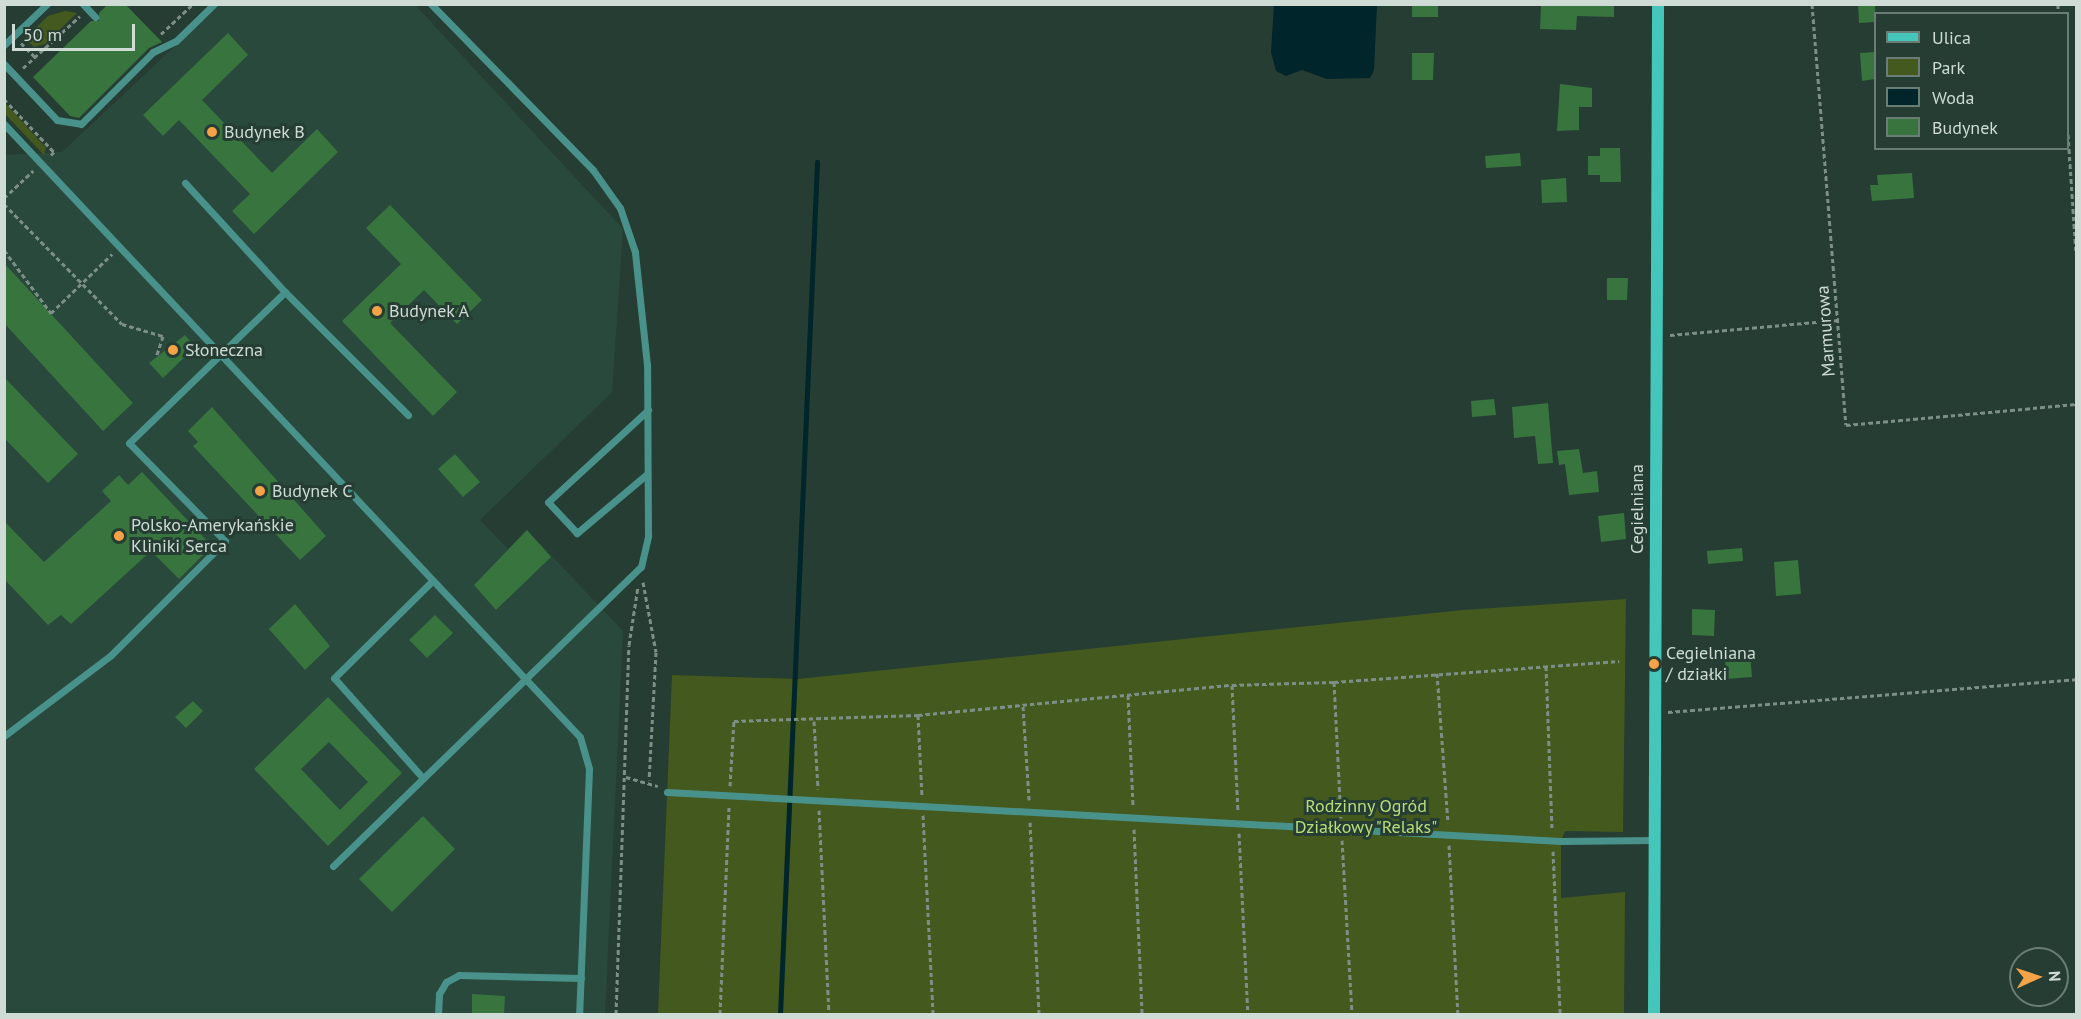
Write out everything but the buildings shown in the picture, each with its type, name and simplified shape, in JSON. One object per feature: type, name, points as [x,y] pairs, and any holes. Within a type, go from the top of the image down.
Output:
[{"type":"street","name":"Cegielniana","points":[[1654,1014],[1658,4]]},
{"type":"lane","points":[[4,45],[47,4]]},
{"type":"lane","points":[[4,64],[57,120],[81,124],[138,72],[140,64],[176,40],[214,4]]},
{"type":"lane","points":[[333,866],[525,677],[641,567],[648,536],[649,410],[635,252],[620,208],[593,170],[431,4]]},
{"type":"lane","points":[[85,7],[95,17]]},
{"type":"lane","points":[[4,124],[121,244],[432,581],[580,737],[589,760],[579,1014]]},
{"type":"lane","points":[[185,183],[285,292],[313,315],[408,415]]},
{"type":"lane","points":[[4,736],[111,655],[225,541],[129,442],[224,354],[285,292]]},
{"type":"lane","points":[[647,474],[577,533],[548,502],[649,410]]},
{"type":"lane","points":[[422,777],[334,678],[432,581]]},
{"type":"lane","points":[[667,792],[1561,841],[1655,840]]},
{"type":"lane","points":[[438,1014],[439,994],[446,982],[459,975],[581,978]]},
{"type":"path","points":[[156,40],[193,4]]},
{"type":"path","name":"Marmurowa","points":[[1812,4],[1846,424],[2076,404]]},
{"type":"path","points":[[15,75],[85,7]]},
{"type":"path","points":[[4,99],[54,152],[4,198]]},
{"type":"path","points":[[2068,150],[2076,254]]},
{"type":"path","points":[[4,204],[122,324],[163,336],[156,357]]},
{"type":"path","points":[[4,250],[51,313],[121,244]]},
{"type":"path","points":[[1656,336],[1839,320]]},
{"type":"path","points":[[616,1014],[629,645],[641,567]]},
{"type":"path","points":[[641,567],[656,652],[649,780]]},
{"type":"path","points":[[720,1014],[734,721],[814,722],[918,715],[1232,685],[1334,682],[1619,661]]},
{"type":"path","points":[[1654,713],[2076,679]]},
{"type":"path","points":[[1334,682],[1352,1014]]},
{"type":"path","points":[[1232,685],[1248,1014]]},
{"type":"path","points":[[1128,695],[1142,1014]]},
{"type":"path","points":[[1023,706],[1039,1014]]},
{"type":"path","points":[[918,715],[933,1014]]},
{"type":"path","points":[[814,722],[829,1014]]},
{"type":"path","points":[[626,777],[649,780],[667,792]]},
{"type":"shaded area","points":[[219,5],[415,5],[623,229],[612,392],[480,520],[508,549],[527,530],[623,631],[605,1014],[5,1014],[4,155],[62,152]]},
{"type":"green space","points":[[65,11],[77,13],[45,44],[34,47],[24,39],[48,16]]},
{"type":"green space","points":[[5,103],[46,148],[44,155],[5,114]]},
{"type":"green space","name":"Rodzinny Ogród Działkowy \"Relaks\"","points":[[1626,599],[1623,832],[1565,831],[1561,841],[1561,898],[1625,892],[1624,1014],[658,1014],[672,675],[798,679],[1463,610]]},
{"type":"water","points":[[1274,5],[1377,5],[1374,70],[1370,78],[1327,79],[1302,70],[1286,76],[1276,71],[1271,52]]},
{"type":"waterway","points":[[780,1014],[817,162]]},
{"type":"place","name":"Budynek B","points":[[212,132]]},
{"type":"place","name":"Budynek A","points":[[377,311]]},
{"type":"place","name":"Słoneczna","points":[[173,350]]},
{"type":"place","name":"Budynek C","points":[[260,491]]},
{"type":"place","name":"Polsko-Amerykańskie Kliniki Serca","points":[[119,536]]},
{"type":"place","name":"Cegielniana / działki","points":[[1654,664]]}]
